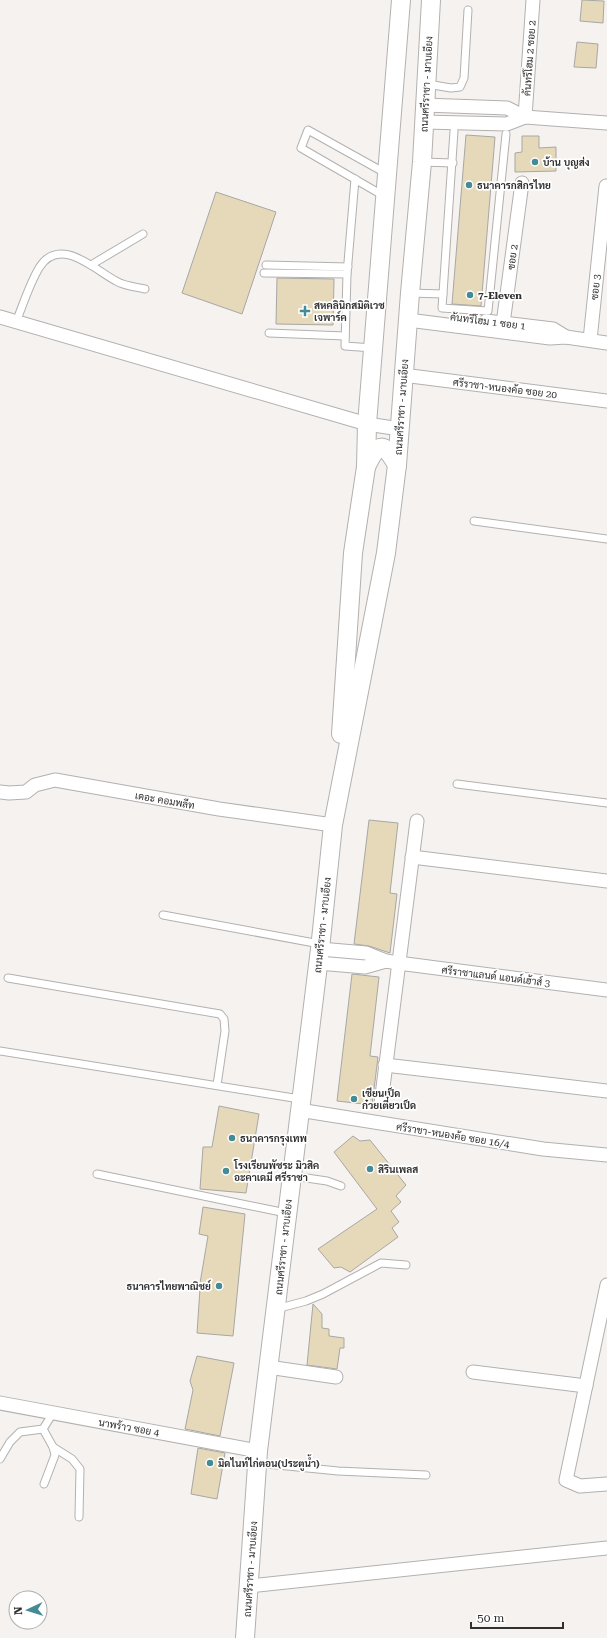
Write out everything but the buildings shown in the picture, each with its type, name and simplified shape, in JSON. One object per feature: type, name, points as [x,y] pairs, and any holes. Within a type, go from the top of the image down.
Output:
[{"type":"main road","name":"ถนนศรีราชา - มาบเอียง","points":[[245,1638],[258,1457],[334,817],[353,553],[366,467],[367,424],[401,0]]},
{"type":"main road","name":"ถนนศรีราชา - มาบเอียง","points":[[334,817],[386,553],[398,465],[403,375],[422,162],[425,84],[431,0]]},
{"type":"main road","points":[[366,467],[372,453],[378,448],[385,448],[389,451],[398,465]]},
{"type":"street","name":"คันทรีโฮม 2 ซอย 2","points":[[525,117],[533,0]]},
{"type":"street","points":[[424,114],[507,108],[525,117],[607,123]]},
{"type":"street","name":"ซอย 2","points":[[502,327],[522,183]]},
{"type":"street","name":"ซอย 3","points":[[590,340],[606,186]]},
{"type":"street","name":"คันทรีโฮม 1 ซอย 1","points":[[408,316],[502,327],[553,329],[566,337],[607,343]]},
{"type":"street","points":[[0,317],[367,424],[400,429]]},
{"type":"street","name":"ศรีราชา-หนองค้อ ซอย 20","points":[[403,375],[607,401]]},
{"type":"street","name":"เดอะ คอมพลีท","points":[[0,792],[26,792],[35,785],[55,780],[220,809],[334,817]]},
{"type":"street","points":[[381,1103],[392,962],[412,857],[417,821]]},
{"type":"street","points":[[412,857],[607,880]]},
{"type":"street","name":"ศรีราชาแลนด์ แอนด์เฮ้าส์ 3","points":[[319,952],[365,967],[392,962],[607,990]]},
{"type":"street","points":[[385,1066],[607,1091]]},
{"type":"street","name":"ศรีราชา-หนองค้อ ซอย 16/4","points":[[300,1104],[543,1149],[607,1155]]},
{"type":"street","points":[[607,1285],[566,1480],[580,1486],[607,1484]]},
{"type":"street","points":[[268,1366],[336,1377]]},
{"type":"street","points":[[474,1372],[586,1386]]},
{"type":"street","name":"นาพร้าว ซอย 4","points":[[0,1403],[258,1457]]},
{"type":"street","points":[[249,1586],[607,1548]]},
{"type":"lane","points":[[425,84],[451,88],[460,87],[464,78],[468,10]]},
{"type":"lane","points":[[385,197],[301,148],[308,130],[387,174]]},
{"type":"lane","points":[[454,131],[442,308],[488,311],[506,134]]},
{"type":"lane","points":[[422,162],[453,163]]},
{"type":"lane","points":[[355,179],[348,270],[345,346],[373,348]]},
{"type":"lane","points":[[91,266],[143,234]]},
{"type":"lane","points":[[16,322],[40,267],[52,255],[66,254],[91,266],[117,282],[145,289]]},
{"type":"lane","points":[[266,265],[348,270]]},
{"type":"lane","points":[[264,273],[348,270]]},
{"type":"lane","points":[[410,293],[443,294]]},
{"type":"lane","points":[[269,333],[345,336]]},
{"type":"lane","points":[[474,521],[607,539]]},
{"type":"lane","points":[[458,784],[607,803]]},
{"type":"lane","points":[[163,915],[319,952]]},
{"type":"lane","points":[[8,978],[220,1014],[224,1019],[225,1031],[217,1085]]},
{"type":"lane","points":[[0,1051],[217,1085],[300,1104]]},
{"type":"lane","points":[[97,1174],[286,1214]]},
{"type":"lane","points":[[291,1176],[327,1181],[340,1186]]},
{"type":"lane","points":[[276,1310],[323,1294],[381,1263],[406,1265]]},
{"type":"lane","points":[[0,1459],[10,1442],[20,1432],[43,1429],[53,1414]]},
{"type":"lane","points":[[43,1429],[53,1447],[55,1455],[44,1484]]},
{"type":"lane","points":[[53,1447],[72,1460],[80,1469],[79,1517]]},
{"type":"lane","points":[[258,1457],[338,1471],[426,1476]]},
{"type":"place","name":"บ้าน บุญส่ง","points":[[535,162]]},
{"type":"place","name":"ธนาคารกสิกรไทย","points":[[469,185]]},
{"type":"place","name":"7-Eleven","points":[[470,295]]},
{"type":"place","name":"สหคลินิกสมิติเวช เจพาร์ค","points":[[305,311]]},
{"type":"place","name":"เซียนเป็ด ก๋วยเตี๋ยวเป็ด","points":[[354,1099]]},
{"type":"place","name":"ธนาคารกรุงเทพ","points":[[232,1138]]},
{"type":"place","name":"สิรินเพลส","points":[[370,1169]]},
{"type":"place","name":"โรงเรียนพัชระ มิวสิค อะคาเดมี ศรีราชา","points":[[226,1171]]},
{"type":"place","name":"ธนาคารไทยพาณิชย์","points":[[219,1286]]},
{"type":"place","name":"มิดไนท์ไก่ตอน(ประตูน้ำ)","points":[[210,1463]]}]
